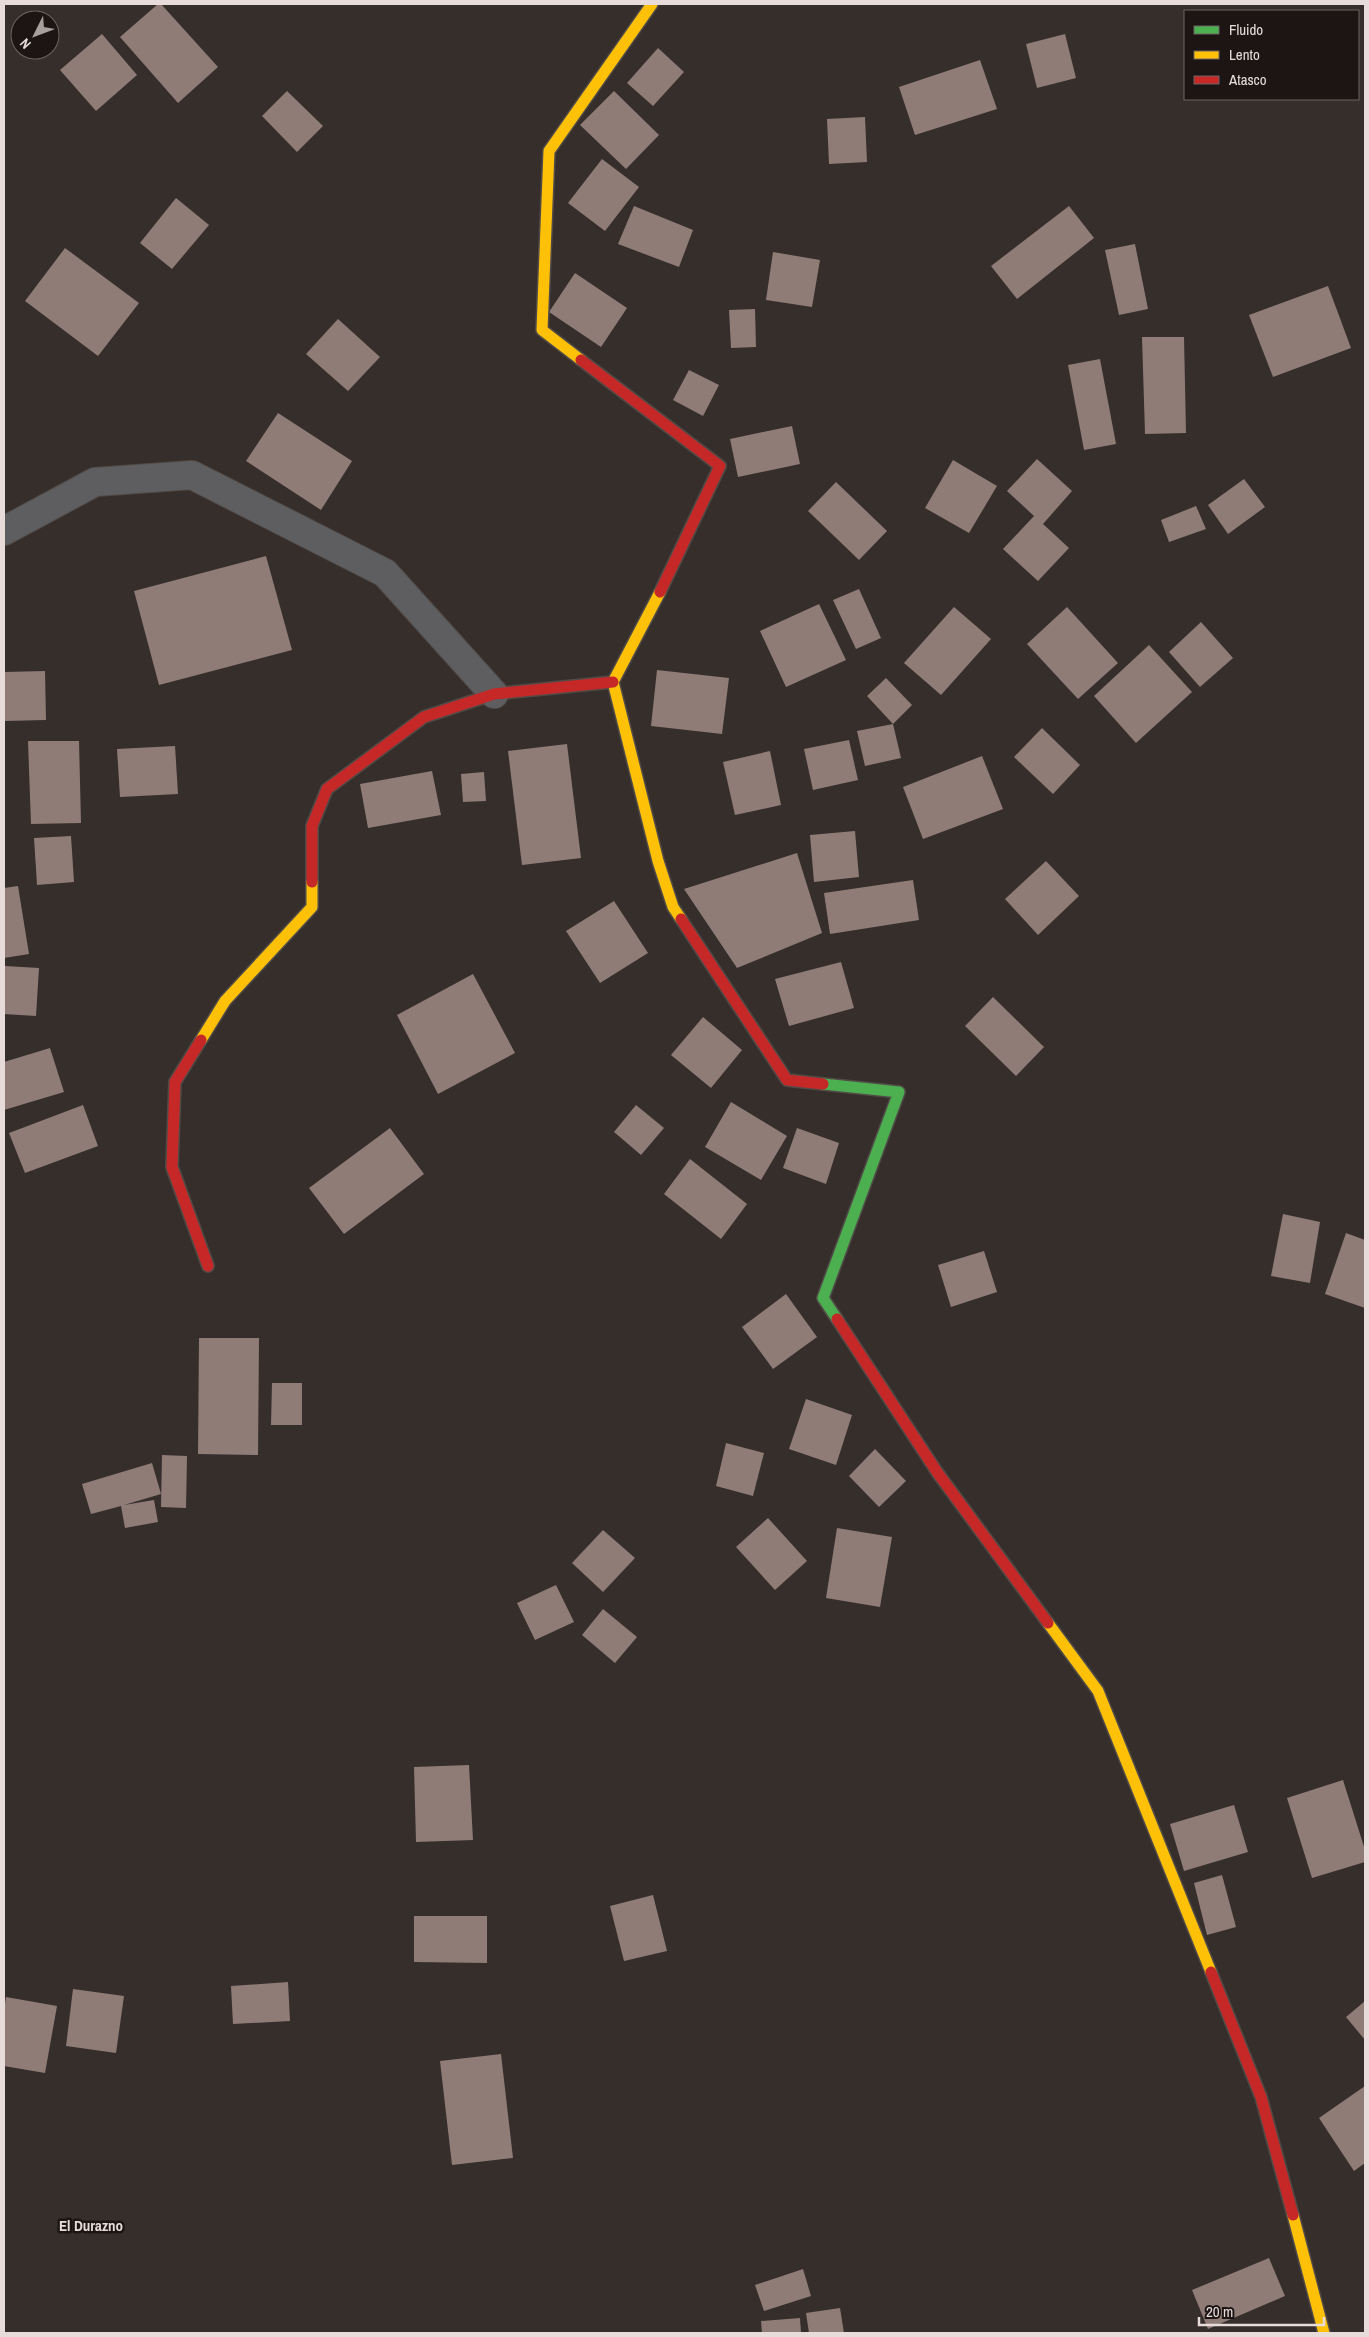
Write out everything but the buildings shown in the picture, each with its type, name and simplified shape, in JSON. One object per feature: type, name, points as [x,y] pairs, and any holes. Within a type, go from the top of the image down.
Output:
[{"type":"street","points":[[652,4],[549,151],[542,330],[720,466],[658,596],[613,682],[658,862],[673,907],[786,1080],[899,1092],[823,1298],[937,1472],[1098,1691],[1261,2097],[1324,2333]]},
{"type":"street","points":[[4,531],[95,482],[192,475],[385,573],[494,694]]},
{"type":"street","points":[[208,1266],[172,1167],[175,1082],[225,1001],[312,907],[312,826],[327,789],[424,717],[494,694],[613,682]]},
{"type":"traffic: fast","points":[[823,1084],[899,1092],[823,1298],[837,1319]]},
{"type":"traffic: slow","points":[[581,360],[542,330],[549,151],[652,4]]},
{"type":"traffic: slow","points":[[660,592],[613,682],[658,861],[673,907],[681,919]]},
{"type":"traffic: slow","points":[[201,1040],[225,1001],[312,907],[312,882]]},
{"type":"traffic: slow","points":[[1048,1623],[1098,1691],[1211,1972]]},
{"type":"traffic: slow","points":[[1293,2215],[1324,2333]]},
{"type":"traffic: jam","points":[[581,360],[720,466],[660,592]]},
{"type":"traffic: jam","points":[[312,882],[312,826],[327,789],[424,717],[494,694],[613,682]]},
{"type":"traffic: jam","points":[[681,919],[787,1080],[823,1084]]},
{"type":"traffic: jam","points":[[201,1040],[175,1082],[172,1167],[208,1266]]},
{"type":"traffic: jam","points":[[837,1319],[937,1472],[1048,1623]]},
{"type":"traffic: jam","points":[[1211,1972],[1261,2097],[1293,2215]]},
{"type":"district","name":"El Durazno","points":[[91,2226]]}]
